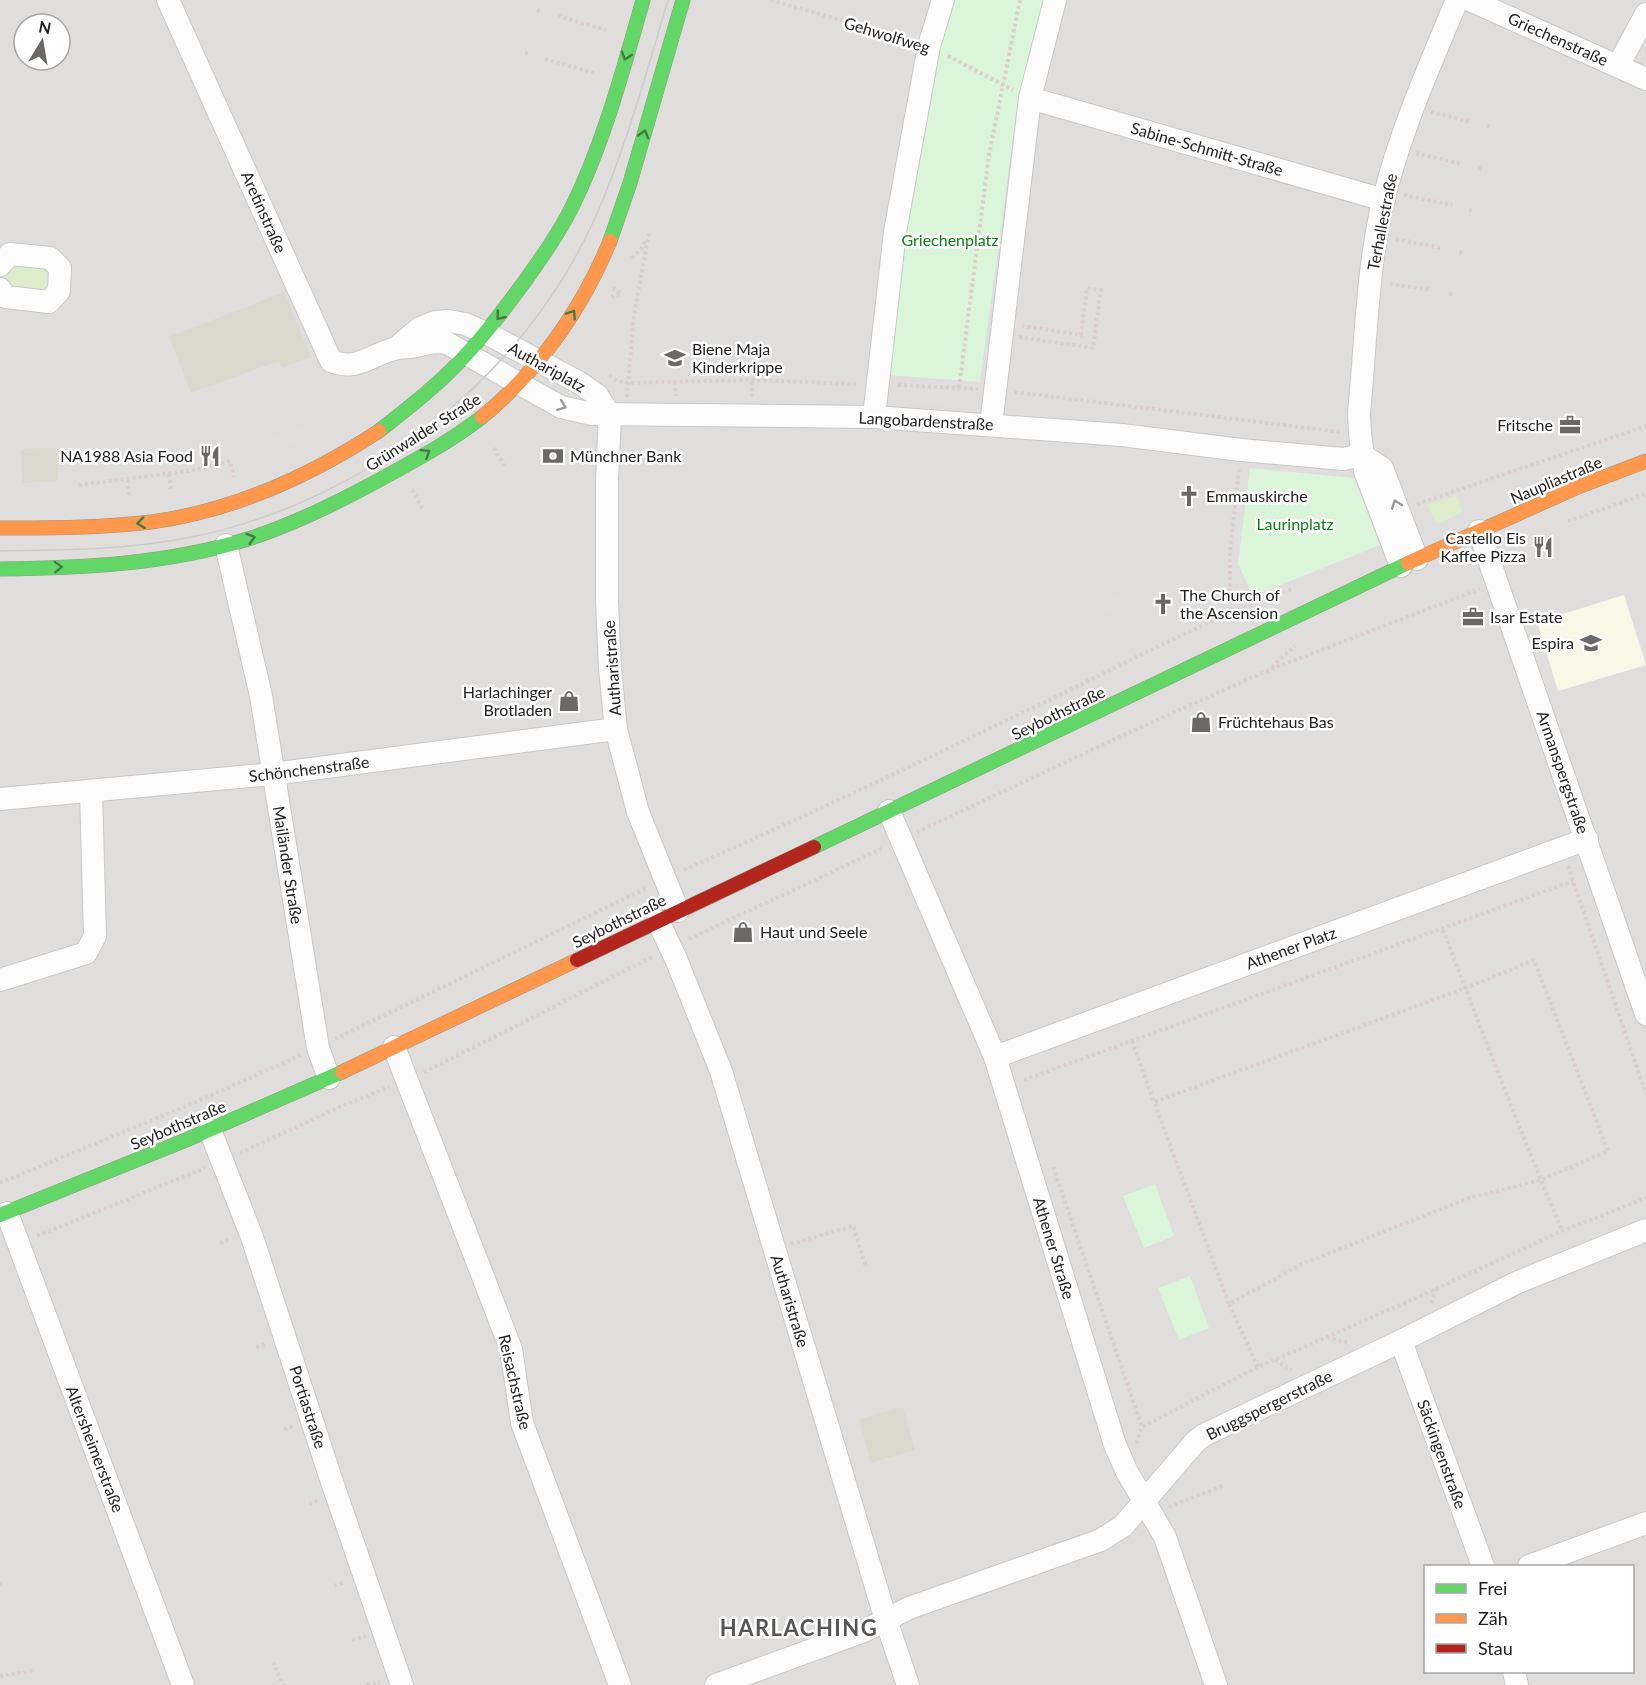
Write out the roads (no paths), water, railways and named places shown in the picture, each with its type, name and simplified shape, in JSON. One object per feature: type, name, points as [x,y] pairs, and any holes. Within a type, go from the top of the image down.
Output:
[{"type":"main road","name":"Grünwalder Straße","points":[[0,528],[82,528],[174,518],[224,506],[291,483],[320,468],[380,431],[429,392],[467,354],[514,299],[558,234],[594,160],[643,0]]},
{"type":"main road","name":"Grünwalder Straße","points":[[0,569],[115,564],[181,555],[226,545],[268,532],[310,516],[386,477],[424,455],[494,408],[538,361],[578,305],[592,281],[613,234],[629,188],[682,0]]},
{"type":"main road","name":"Naupliastraße","points":[[1479,531],[1578,487],[1646,461]]},
{"type":"main road","points":[[1409,563],[1479,531]]},
{"type":"main road","name":"Seybothstraße","points":[[4,1214],[210,1130],[329,1078],[1409,563]]},
{"type":"street","name":"Aretinstraße","points":[[168,0],[331,361],[351,366],[396,348]]},
{"type":"street","points":[[874,417],[895,232],[929,46],[943,0]]},
{"type":"street","points":[[991,425],[1030,98],[1055,0]]},
{"type":"street","name":"Terhallestraße","points":[[1361,444],[1359,412],[1371,282],[1385,195],[1397,148],[1457,0]]},
{"type":"street","name":"Griechenstraße","points":[[1470,0],[1646,79]]},
{"type":"street","points":[[1618,66],[1646,14]]},
{"type":"street","name":"Sabine-Schmitt-Straße","points":[[1030,98],[1385,195]]},
{"type":"street","points":[[0,265],[10,254],[50,258],[60,268],[59,291],[50,302],[6,297],[0,289]]},
{"type":"street","name":"Authariplatz","points":[[396,348],[408,336],[435,322],[449,321],[465,324],[578,382],[597,395],[618,415]]},
{"type":"street","name":"Authariplatz","points":[[396,348],[412,347],[431,341],[447,343],[561,407],[592,414],[618,415]]},
{"type":"street","name":"Langobardenstraße","points":[[618,415],[730,414],[874,417],[1122,435],[1241,450],[1343,459],[1361,444]]},
{"type":"street","name":"Autharistraße","points":[[618,415],[606,478],[607,602],[616,729],[638,812],[678,911]]},
{"type":"street","points":[[1361,444],[1382,468],[1398,510],[1409,563]]},
{"type":"street","points":[[1361,444],[1365,471],[1409,563]]},
{"type":"street","name":"Armanspergstraße","points":[[1479,531],[1646,1014]]},
{"type":"street","name":"Mailänder Straße","points":[[226,545],[261,696],[318,1048],[329,1078]]},
{"type":"street","name":"Schönchenstraße","points":[[0,799],[273,774],[616,729]]},
{"type":"street","points":[[0,980],[86,953],[95,936],[90,792]]},
{"type":"street","name":"Athener Straße","points":[[889,811],[995,1057],[1115,1445],[1127,1473],[1165,1538],[1216,1685]]},
{"type":"street","name":"Athener Platz","points":[[995,1057],[1587,839]]},
{"type":"street","name":"Autharistraße","points":[[658,921],[721,1071],[886,1620],[908,1685]]},
{"type":"street","name":"Reisachstraße","points":[[394,1047],[511,1349],[522,1423],[620,1685]]},
{"type":"street","name":"Portiastraße","points":[[210,1130],[252,1237],[331,1479],[402,1685]]},
{"type":"street","name":"Altersheimerstraße","points":[[4,1214],[18,1244],[183,1685]]},
{"type":"street","name":"Bruggspergerstraße","points":[[716,1685],[864,1631],[909,1608],[1101,1540],[1148,1507],[1196,1441],[1204,1435],[1516,1283],[1646,1230]]},
{"type":"street","name":"Säckingenstraße","points":[[1401,1341],[1483,1565]]},
{"type":"street","points":[[1532,1565],[1646,1523]]},
{"type":"tram line","points":[[0,551],[98,548],[172,541],[259,519],[320,494],[378,462],[433,424],[482,379],[526,330],[564,276],[606,192],[635,110],[668,0]]},
{"type":"place","name":"Biene Maja Kinderkrippe","points":[[675,358]]},
{"type":"place","name":"Fritsche","points":[[1570,425]]},
{"type":"place","name":"NA1988 Asia Food","points":[[210,456]]},
{"type":"place","name":"Münchner Bank","points":[[553,456]]},
{"type":"place","name":"Emmauskirche","points":[[1189,496]]},
{"type":"place","name":"Castello Eis Kaffee Pizza","points":[[1543,547]]},
{"type":"place","name":"The Church of the Ascension","points":[[1163,604]]},
{"type":"place","name":"Isar Estate","points":[[1473,617]]},
{"type":"place","name":"Espira","points":[[1591,643]]},
{"type":"place","name":"Harlachinger Brotladen","points":[[569,701]]},
{"type":"place","name":"Früchtehaus Bas","points":[[1201,722]]},
{"type":"place","name":"Haut und Seele","points":[[743,932]]},
{"type":"district","name":"HARLACHING","points":[[799,1628]]},
{"type":"park label","name":"Griechenplatz","points":[[950,240]]},
{"type":"park label","name":"Laurinplatz","points":[[1295,524]]}]
